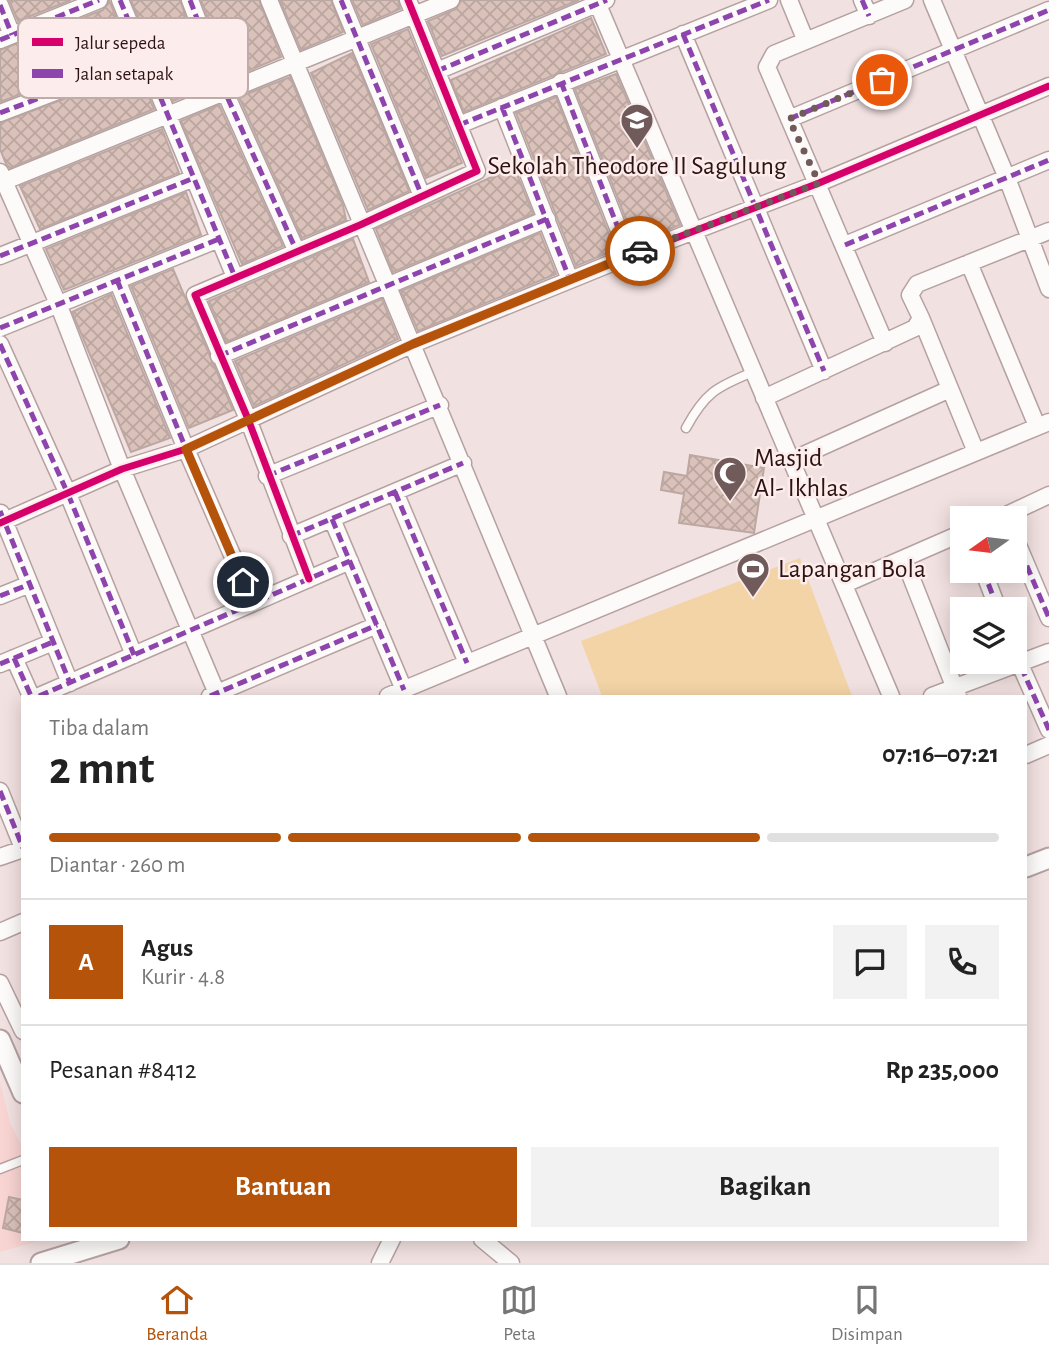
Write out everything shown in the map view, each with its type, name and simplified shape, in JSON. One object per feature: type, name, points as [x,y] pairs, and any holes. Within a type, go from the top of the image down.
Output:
[{"type":"street","points":[[47,18],[75,5],[99,0]]},
{"type":"street","points":[[120,0],[127,18]]},
{"type":"street","points":[[190,0],[197,18]]},
{"type":"street","points":[[269,0],[386,287],[440,405],[555,695]]},
{"type":"street","points":[[341,0],[422,196]]},
{"type":"street","points":[[248,83],[357,38],[412,8],[451,0]]},
{"type":"street","points":[[459,125],[769,0]]},
{"type":"street","points":[[789,0],[805,39]]},
{"type":"street","points":[[862,0],[869,16]]},
{"type":"street","points":[[885,343],[819,183],[767,67],[774,54],[905,0]]},
{"type":"street","points":[[932,0],[1007,178],[1049,289]]},
{"type":"street","points":[[437,71],[600,1],[620,58],[891,695]]},
{"type":"street","points":[[0,5],[6,37]]},
{"type":"street","points":[[309,579],[267,476],[248,419],[195,295],[360,225],[477,171],[412,8]]},
{"type":"street","points":[[789,119],[1049,10]]},
{"type":"street","points":[[683,34],[824,371]]},
{"type":"street","points":[[561,82],[629,256]]},
{"type":"street","points":[[70,683],[1,518],[68,494],[122,469],[186,449],[413,344],[629,256],[819,183],[1049,86]]},
{"type":"street","points":[[0,113],[39,98]]},
{"type":"street","points":[[160,98],[235,277]]},
{"type":"street","points":[[209,98],[1,179],[59,306],[122,469],[215,695],[377,625]]},
{"type":"street","points":[[228,98],[298,252]]},
{"type":"street","points":[[502,107],[570,280]]},
{"type":"street","points":[[845,245],[1049,160]]},
{"type":"street","points":[[0,256],[194,177]]},
{"type":"street","points":[[219,356],[547,219]]},
{"type":"street","points":[[976,452],[910,295],[917,284],[1049,231]]},
{"type":"street","points":[[0,328],[219,239]]},
{"type":"street","points":[[391,695],[1043,424],[969,263]]},
{"type":"street","points":[[117,280],[253,603]]},
{"type":"street","points":[[764,398],[915,328],[921,318]]},
{"type":"street","points":[[0,344],[68,494],[134,655]]},
{"type":"street","points":[[790,461],[950,390]]},
{"type":"street","points":[[267,476],[440,405]]},
{"type":"street","points":[[292,536],[463,463]]},
{"type":"street","points":[[394,492],[467,663]]},
{"type":"street","points":[[1026,506],[1049,495]]},
{"type":"street","points":[[332,519],[404,690]]},
{"type":"street","points":[[845,584],[950,538]]},
{"type":"street","points":[[904,559],[956,693],[989,674]]},
{"type":"street","points":[[41,695],[350,562]]},
{"type":"street","points":[[1027,566],[1049,618]]},
{"type":"street","points":[[0,596],[30,584]]},
{"type":"street","points":[[30,695],[7,662],[53,642]]},
{"type":"street","points":[[1027,656],[1049,652]]},
{"type":"street","points":[[1024,674],[1049,730]]},
{"type":"street","points":[[1027,755],[1049,745]]},
{"type":"street","points":[[0,791],[21,843]]},
{"type":"street","points":[[0,858],[21,849]]},
{"type":"street","points":[[1027,867],[1049,858]]},
{"type":"street","points":[[0,932],[21,923]]},
{"type":"street","points":[[0,983],[21,1027]]},
{"type":"street","points":[[0,1040],[21,1085]]},
{"type":"street","points":[[41,1263],[85,1245],[108,1241]]},
{"type":"street","points":[[380,1263],[391,1241]]},
{"type":"street","points":[[484,1241],[511,1263]]},
{"type":"lane","points":[[686,428],[701,400],[728,382],[753,372]]},
{"type":"lane","points":[[0,1169],[21,1161]]},
{"type":"shaded area","name":"Lapangan Bola","points":[[800,558],[852,695],[602,695],[581,641]]},
{"type":"shaded area","points":[[0,1082],[10,1123],[21,1144],[21,1241],[39,1241],[0,1252]]},
{"type":"building","points":[[9,0],[71,0],[26,18],[18,18],[18,21]]},
{"type":"building","points":[[109,0],[116,18],[82,18],[103,10]]},
{"type":"building","points":[[131,0],[180,0],[186,18],[138,18]]},
{"type":"building","points":[[201,0],[259,0],[281,57],[248,71],[248,18],[208,18]]},
{"type":"building","points":[[280,0],[331,0],[343,32],[301,50]]},
{"type":"building","points":[[352,0],[398,0],[400,9],[363,25]]},
{"type":"building","points":[[461,0],[579,0],[442,56],[428,21],[456,9]]},
{"type":"building","points":[[591,18],[606,54],[464,112],[451,80]]},
{"type":"building","points":[[408,29],[462,163],[426,178],[371,44]]},
{"type":"building","points":[[18,43],[18,95],[0,102],[0,50]]},
{"type":"building","points":[[352,53],[409,191],[368,210],[311,73]]},
{"type":"building","points":[[616,74],[680,225],[635,242],[575,89]]},
{"type":"building","points":[[290,77],[343,205],[346,220],[302,238],[239,98],[248,98],[248,93]]},
{"type":"building","points":[[556,97],[615,250],[576,266],[516,113]]},
{"type":"building","points":[[66,98],[149,98],[154,109],[10,168],[0,149],[0,123]]},
{"type":"building","points":[[219,105],[283,246],[242,264],[181,121]]},
{"type":"building","points":[[162,129],[179,173],[40,229],[20,186]]},
{"type":"building","points":[[514,167],[533,214],[393,272],[376,229]]},
{"type":"building","points":[[186,192],[201,235],[64,290],[46,249]]},
{"type":"building","points":[[540,233],[556,274],[418,331],[401,291]]},
{"type":"building","points":[[353,239],[369,282],[226,342],[209,301]]},
{"type":"building","points":[[173,269],[233,410],[189,428],[131,286]]},
{"type":"building","points":[[111,294],[170,438],[131,452],[72,312]]},
{"type":"building","points":[[382,299],[398,339],[254,406],[235,361]]},
{"type":"building","points":[[690,455],[764,468],[754,533],[679,523],[684,494],[661,490],[664,472],[687,476]]},
{"type":"building","points":[[9,1197],[21,1200],[21,1232],[3,1228]]},
{"type":"marked path","points":[[54,18],[99,0]]},
{"type":"marked path","points":[[120,0],[127,18]]},
{"type":"marked path","points":[[190,0],[197,18]]},
{"type":"marked path","points":[[341,0],[422,196]]},
{"type":"marked path","points":[[437,71],[607,0]]},
{"type":"marked path","points":[[459,125],[769,0]]},
{"type":"marked path","points":[[862,0],[869,16]]},
{"type":"marked path","points":[[0,5],[12,35]]},
{"type":"marked path","points":[[789,119],[1049,10]]},
{"type":"marked path","points":[[0,40],[18,33]]},
{"type":"marked path","points":[[683,34],[824,371]]},
{"type":"marked path","points":[[561,82],[629,256]]},
{"type":"marked path","points":[[0,113],[39,98]]},
{"type":"marked path","points":[[161,98],[235,277]]},
{"type":"marked path","points":[[228,98],[297,252]]},
{"type":"marked path","points":[[502,107],[570,280]]},
{"type":"marked path","points":[[845,245],[1049,160]]},
{"type":"marked path","points":[[0,256],[194,178]]},
{"type":"marked path","points":[[219,356],[547,219]]},
{"type":"marked path","points":[[0,328],[219,239]]},
{"type":"marked path","points":[[117,280],[253,603]]},
{"type":"marked path","points":[[0,344],[68,494],[134,655]]},
{"type":"marked path","points":[[267,476],[440,405]]},
{"type":"marked path","points":[[291,536],[463,463]]},
{"type":"marked path","points":[[395,492],[467,663]]},
{"type":"marked path","points":[[0,511],[70,683]]},
{"type":"marked path","points":[[332,519],[404,690]]},
{"type":"marked path","points":[[41,695],[350,561]]},
{"type":"marked path","points":[[1027,566],[1049,618]]},
{"type":"marked path","points":[[988,583],[993,597]]},
{"type":"marked path","points":[[0,596],[30,584]]},
{"type":"marked path","points":[[212,695],[377,625]]},
{"type":"marked path","points":[[0,664],[53,642]]},
{"type":"marked path","points":[[14,658],[31,695]]},
{"type":"marked path","points":[[1024,674],[1049,730]]},
{"type":"marked path","points":[[0,791],[21,843]]},
{"type":"cycle path","points":[[309,579],[248,419],[195,295],[360,225],[477,171],[408,0]]},
{"type":"cycle path","points":[[0,523],[122,469],[186,449],[413,344],[629,256],[819,183],[1049,86]]},
{"type":"way so far","points":[[640,251],[819,183],[789,119],[882,80]]},
{"type":"place","name":"Sekolah Theodore II Sagulung","points":[[637,150]]},
{"type":"place","name":"Masjid Al- Ikhlas","points":[[730,503]]},
{"type":"place","name":"Lapangan Bola","points":[[753,599]]},
{"type":"route","points":[[243,582],[186,449],[413,344],[640,251]]}]
